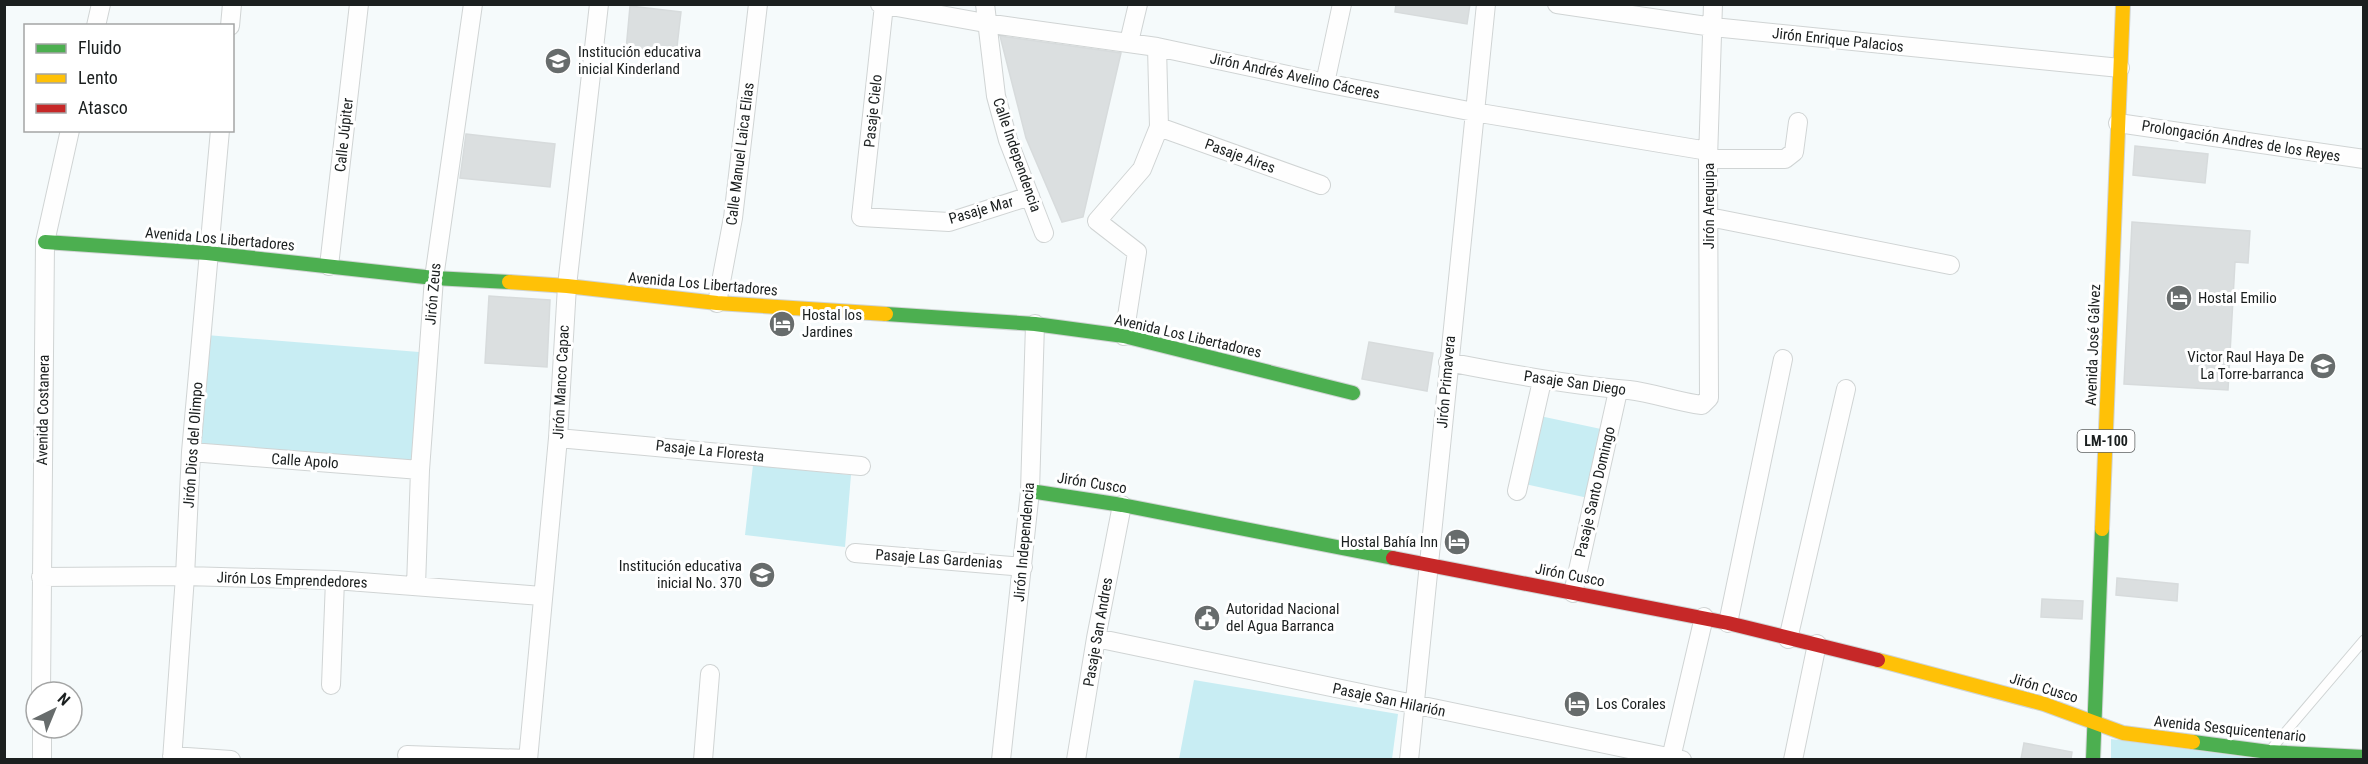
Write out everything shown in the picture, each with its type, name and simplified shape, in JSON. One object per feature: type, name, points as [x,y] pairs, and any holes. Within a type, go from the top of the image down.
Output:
[{"type":"street","points":[[96,24],[101,4]]},
{"type":"street","points":[[230,24],[232,4]]},
{"type":"street","name":"Calle Júpiter","points":[[329,266],[359,4]]},
{"type":"street","name":"Jirón Zeus","points":[[416,586],[420,470],[434,278],[473,4]]},
{"type":"street","name":"Jirón Manco Capac","points":[[528,759],[558,438],[567,286],[599,4]]},
{"type":"street","name":"Calle Manuel Laica Elias","points":[[717,303],[733,218],[758,4]]},
{"type":"street","points":[[1129,42],[1138,4]]},
{"type":"street","points":[[1325,83],[1342,4]]},
{"type":"street","name":"Jirón Primavera","points":[[1408,759],[1486,4]]},
{"type":"street","name":"Jirón Enrique Palacios","points":[[1557,4],[1713,27],[2120,68]]},
{"type":"street","name":"Jirón Arequipa","points":[[1702,405],[1709,398],[1708,155],[1713,4]]},
{"type":"street","name":"Avenida José Gálvez","points":[[2093,759],[2123,4]]},
{"type":"street","name":"Jirón Andrés Avelino Cáceres","points":[[882,5],[985,14],[1157,47],[1325,83],[1708,155],[1785,159],[1794,153],[1798,122]]},
{"type":"street","name":"Pasaje Cielo","points":[[861,217],[882,5]]},
{"type":"street","name":"Calle Independencia","points":[[985,14],[996,96],[1008,140],[1044,233]]},
{"type":"street","points":[[1124,336],[1137,252],[1097,221],[1142,170],[1159,127],[1157,47]]},
{"type":"street","name":"Prolongación Andres de los Reyes","points":[[2118,123],[2364,159]]},
{"type":"street","name":"Pasaje Aires","points":[[1159,127],[1321,185]]},
{"type":"street","name":"Avenida Costanera","points":[[42,680],[45,242],[70,132]]},
{"type":"street","name":"Jirón Dios del Olimpo","points":[[172,758],[191,452],[207,253],[220,132]]},
{"type":"street","name":"Pasaje Mar","points":[[861,217],[949,222],[1030,196]]},
{"type":"street","points":[[1709,217],[1950,265]]},
{"type":"street","name":"Avenida Los Libertadores","points":[[45,242],[207,253],[434,278],[567,286],[717,303],[1035,324],[1124,336],[1353,393]]},
{"type":"street","name":"Jirón Independencia","points":[[1001,759],[1030,490],[1035,324]]},
{"type":"street","points":[[1728,623],[1783,359]]},
{"type":"street","name":"Pasaje San Diego","points":[[1448,362],[1542,381],[1618,391],[1630,390],[1702,405]]},
{"type":"street","points":[[1517,491],[1542,381]]},
{"type":"street","points":[[1788,639],[1846,389]]},
{"type":"street","name":"Pasaje Santo Domingo","points":[[1573,593],[1618,391]]},
{"type":"street","name":"Pasaje La Floresta","points":[[558,438],[861,466]]},
{"type":"street","name":"Calle Apolo","points":[[191,452],[420,470]]},
{"type":"street","name":"Jirón Cusco","points":[[1030,490],[1122,505],[1704,617],[1788,639],[1817,644],[2044,704],[2096,723]]},
{"type":"street","name":"Pasaje San Andres","points":[[1076,759],[1096,638],[1122,505]]},
{"type":"street","name":"Pasaje Las Gardenias","points":[[855,553],[1023,567]]},
{"type":"street","name":"Jirón Los Emprendedores","points":[[41,577],[185,576],[335,580],[542,596]]},
{"type":"street","points":[[331,685],[335,580]]},
{"type":"street","points":[[1677,759],[1704,617]]},
{"type":"street","name":"Pasaje San Hilarión","points":[[1096,638],[1677,759]]},
{"type":"street","points":[[1793,759],[1817,644]]},
{"type":"street","points":[[703,759],[710,674]]},
{"type":"street","name":"Avenida Sesquicentenario","points":[[2096,723],[2122,733],[2269,752],[2364,757]]},
{"type":"street","points":[[42,740],[42,759]]},
{"type":"street","points":[[407,755],[528,759]]},
{"type":"street","points":[[172,758],[231,759]]},
{"type":"lane","points":[[2269,752],[2364,640]]},
{"type":"shaded area","points":[[206,335],[419,352],[412,464],[195,450]]},
{"type":"shaded area","points":[[1540,416],[1601,429],[1588,498],[1525,484]]},
{"type":"shaded area","points":[[753,465],[851,475],[845,547],[745,535]]},
{"type":"shaded area","points":[[1194,680],[1398,714],[1392,759],[1179,759]]},
{"type":"shaded area","points":[[2111,739],[2267,760],[2111,760]]},
{"type":"building","points":[[1396,4],[1470,4],[1467,24],[1395,12]]},
{"type":"building","points":[[630,6],[681,12],[676,55],[626,50]]},
{"type":"building","points":[[1000,36],[1121,53],[1083,217],[1062,222],[1026,138]]},
{"type":"building","points":[[466,134],[555,144],[550,187],[460,178]]},
{"type":"building","points":[[2135,146],[2208,154],[2205,183],[2133,175]]},
{"type":"building","points":[[2132,222],[2250,231],[2248,263],[2235,262],[2228,390],[2124,384]]},
{"type":"building","points":[[489,296],[550,300],[547,367],[485,363]]},
{"type":"building","points":[[1369,342],[1433,353],[1427,391],[1362,379]]},
{"type":"building","points":[[2117,578],[2178,584],[2177,601],[2116,595]]},
{"type":"building","points":[[2042,599],[2083,601],[2082,619],[2041,617]]},
{"type":"building","points":[[2024,743],[2072,752],[2071,759],[2021,759]]},
{"type":"traffic: fast","points":[[45,242],[207,253],[434,278],[509,282]]},
{"type":"traffic: fast","points":[[886,314],[1035,324],[1124,336],[1353,393]]},
{"type":"traffic: fast","points":[[1030,491],[1122,505],[1393,558]]},
{"type":"traffic: fast","points":[[2093,760],[2102,529]]},
{"type":"traffic: fast","points":[[2193,742],[2269,752],[2364,757]]},
{"type":"traffic: slow","points":[[2102,529],[2123,4]]},
{"type":"traffic: slow","points":[[509,282],[567,286],[717,303],[886,314]]},
{"type":"traffic: slow","points":[[1878,660],[2044,704],[2123,733],[2193,742]]},
{"type":"traffic: jam","points":[[1393,558],[1728,623],[1878,660]]},
{"type":"place","name":"Institución educativa inicial Kinderland","points":[[558,61]]},
{"type":"place","name":"Hostal Emilio","points":[[2179,298]]},
{"type":"place","name":"Hostal los Jardines","points":[[782,324]]},
{"type":"place","name":"Victor Raul Haya De La Torre-barranca","points":[[2323,366]]},
{"type":"place","name":"Hostal Bahía Inn","points":[[1457,542]]},
{"type":"place","name":"Institución educativa inicial No. 370","points":[[762,575]]},
{"type":"place","name":"Autoridad Nacional del Agua Barranca","points":[[1207,618]]},
{"type":"place","name":"Los Corales","points":[[1577,704]]}]
